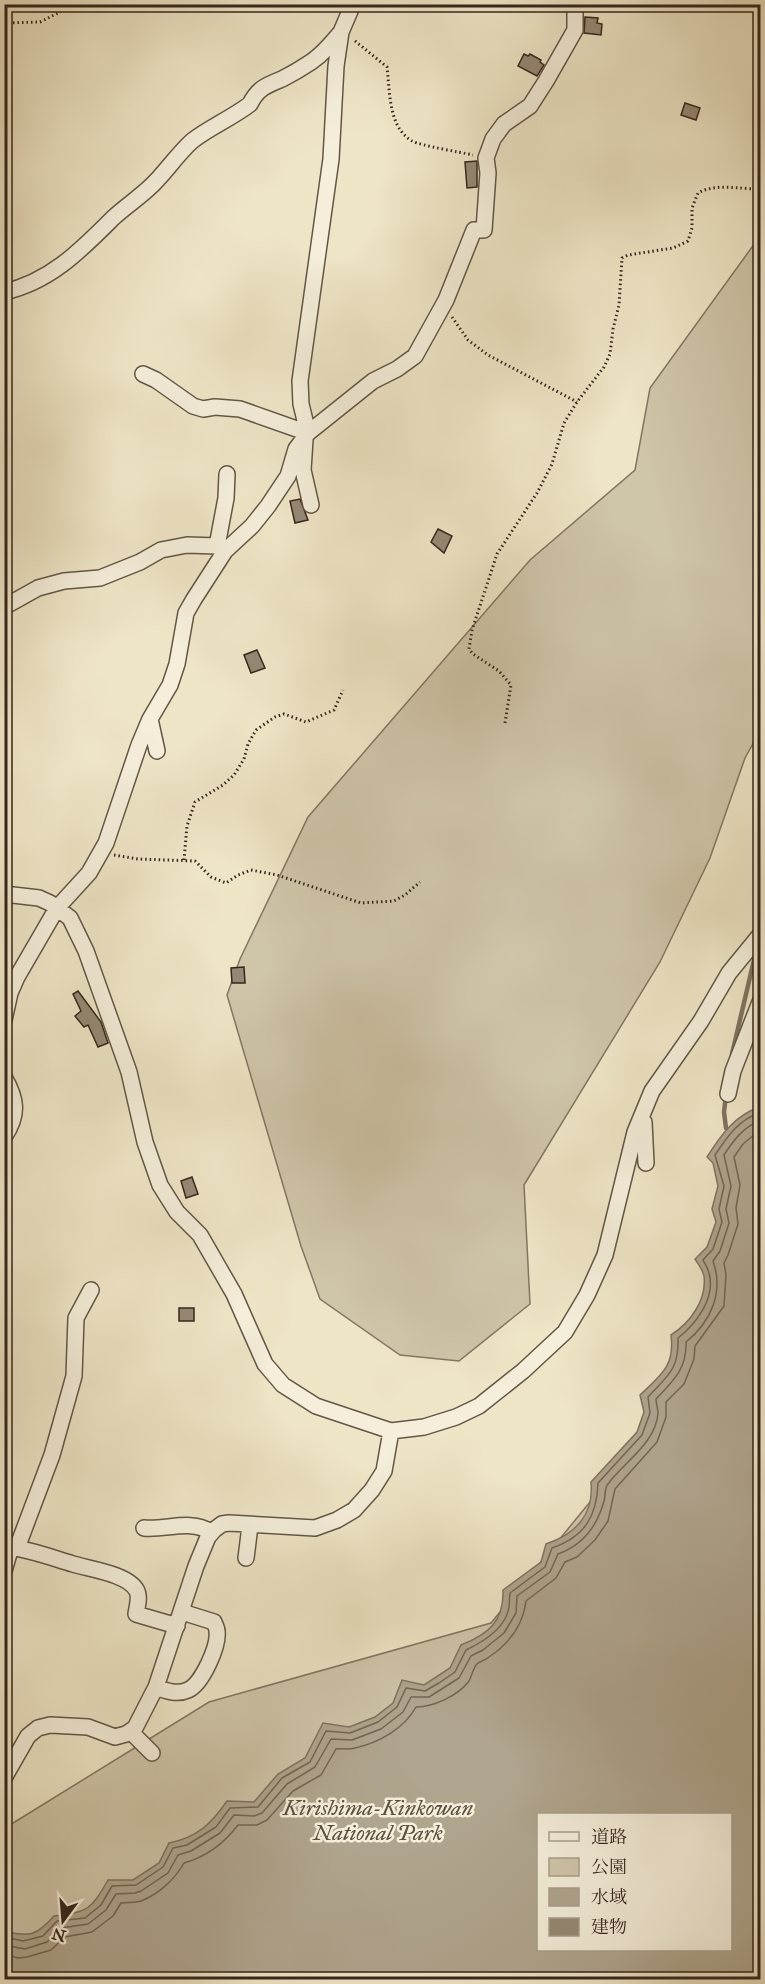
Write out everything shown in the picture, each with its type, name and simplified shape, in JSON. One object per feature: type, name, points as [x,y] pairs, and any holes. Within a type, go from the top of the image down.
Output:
[{"type":"street","points":[[311,505],[303,470],[306,435],[300,381],[331,159],[336,66],[341,32],[353,4]]},
{"type":"street","points":[[4,607],[38,588],[64,581],[100,578],[140,562],[161,550],[187,545],[221,548],[252,526],[268,506],[288,476],[296,449],[306,435],[373,381],[398,369],[415,356],[443,306],[474,230],[484,230],[488,173],[486,158],[493,139],[504,124],[530,106],[546,81],[575,30],[574,4]]},
{"type":"street","points":[[4,292],[52,273],[68,261],[140,197],[159,178],[172,160],[194,140],[250,104],[262,86],[284,78],[313,61],[341,32]]},
{"type":"street","points":[[143,374],[170,389],[193,406],[240,409],[306,435]]},
{"type":"street","points":[[4,1020],[10,993],[17,977],[57,908],[89,873],[100,853],[117,814],[150,718],[170,685],[177,664],[186,613],[221,548],[227,474]]},
{"type":"street","points":[[150,718],[157,751]]},
{"type":"street","points":[[4,894],[39,898],[70,918],[86,951],[129,1072],[145,1142],[160,1185],[177,1212],[200,1235],[234,1294],[265,1364],[283,1385],[316,1406],[391,1431],[424,1427],[456,1417],[479,1406],[523,1371],[565,1332],[587,1295],[605,1255],[635,1132],[652,1091],[701,1021],[729,973],[760,935]]},
{"type":"street","points":[[728,1094],[733,1071],[760,1002]]},
{"type":"street","points":[[4,1077],[16,1105],[12,1126],[4,1137]]},
{"type":"street","points":[[644,1111],[646,1163]]},
{"type":"street","points":[[4,1571],[11,1547],[55,1444],[74,1376],[76,1317],[91,1290]]},
{"type":"street","points":[[4,1778],[28,1736],[44,1726],[88,1727],[115,1737],[131,1732],[139,1722],[156,1687],[196,1566],[211,1532],[222,1524],[229,1523],[315,1528],[337,1520],[354,1510],[372,1490],[384,1471],[391,1431]]},
{"type":"street","points":[[144,1528],[161,1529],[195,1524],[211,1532]]},
{"type":"street","points":[[246,1558],[250,1526]]},
{"type":"street","points":[[11,1547],[42,1553],[72,1564],[115,1575],[130,1582],[137,1591],[136,1614],[214,1622],[217,1631],[216,1640],[207,1667],[196,1685],[177,1693],[156,1687]]},
{"type":"street","points":[[131,1732],[152,1753]]},
{"type":"path","points":[[4,23],[40,22],[76,4]]},
{"type":"path","points":[[341,32],[387,67],[397,127],[413,141],[486,158]]},
{"type":"path","points":[[505,723],[511,685],[498,671],[469,649],[472,630],[497,554],[537,493],[552,464],[564,423],[604,367],[610,354],[619,305],[622,258],[673,248],[688,241],[692,228],[692,208],[698,192],[708,187],[760,188],[760,196]]},
{"type":"path","points":[[443,306],[468,340],[488,355],[577,402]]},
{"type":"path","points":[[184,861],[187,826],[195,802],[224,785],[234,775],[244,759],[248,744],[256,730],[275,717],[284,714],[306,722],[334,710],[343,690]]},
{"type":"path","points":[[100,853],[138,859],[195,861],[211,877],[226,883],[251,870],[277,875],[361,903],[394,902],[405,896],[420,882]]},
{"type":"green space","points":[[760,236],[760,731],[745,758],[710,858],[660,962],[524,1185],[530,1304],[459,1361],[400,1355],[320,1299],[301,1246],[227,995],[240,959],[308,817],[530,560],[635,470],[650,388]]},
{"type":"green space","name":"Kirishima-Kinkowan National Park","points":[[720,1343],[760,1979],[5,1980],[5,1828],[209,1702],[491,1623]]},
{"type":"water","name":"Kirishima-Kinkowan National Park","points":[[760,1107],[760,1979],[5,1979],[5,1931],[27,1934],[38,1931],[54,1916],[87,1908],[97,1898],[108,1880],[133,1880],[159,1863],[169,1843],[188,1837],[203,1828],[227,1801],[254,1802],[278,1774],[305,1758],[323,1723],[349,1727],[375,1717],[393,1703],[402,1680],[424,1685],[450,1668],[461,1645],[480,1636],[493,1625],[501,1610],[503,1590],[541,1562],[546,1544],[566,1535],[581,1521],[589,1504],[591,1482],[637,1432],[644,1412],[640,1395],[665,1369],[671,1355],[671,1335],[691,1317],[703,1294],[704,1276],[695,1259],[707,1247],[716,1222],[712,1209],[718,1186],[713,1163],[707,1157],[729,1127],[743,1115]]},
{"type":"building","points":[[585,17],[598,18],[597,23],[602,24],[601,35],[584,33]]},
{"type":"building","points":[[524,54],[528,56],[530,54],[541,60],[540,62],[544,65],[537,76],[518,66]]},
{"type":"building","points":[[685,103],[700,108],[696,120],[681,115]]},
{"type":"building","points":[[477,161],[477,187],[467,188],[465,162]]},
{"type":"building","points":[[300,499],[308,520],[295,523],[290,501]]},
{"type":"building","points":[[438,529],[452,536],[444,553],[431,542]]},
{"type":"building","points":[[257,650],[265,668],[251,673],[244,655]]},
{"type":"building","points":[[244,967],[245,983],[232,983],[231,968]]},
{"type":"building","points":[[78,991],[101,1022],[108,1043],[98,1047],[88,1025],[84,1027],[75,1016],[81,1011],[73,994]]},
{"type":"building","points":[[192,1177],[198,1194],[186,1198],[181,1181]]},
{"type":"building","points":[[179,1308],[194,1308],[194,1321],[179,1321]]},
{"type":"waterway","points":[[732,1054],[759,946]]},
{"type":"waterway","points":[[726,1095],[724,1112],[726,1128]]}]
